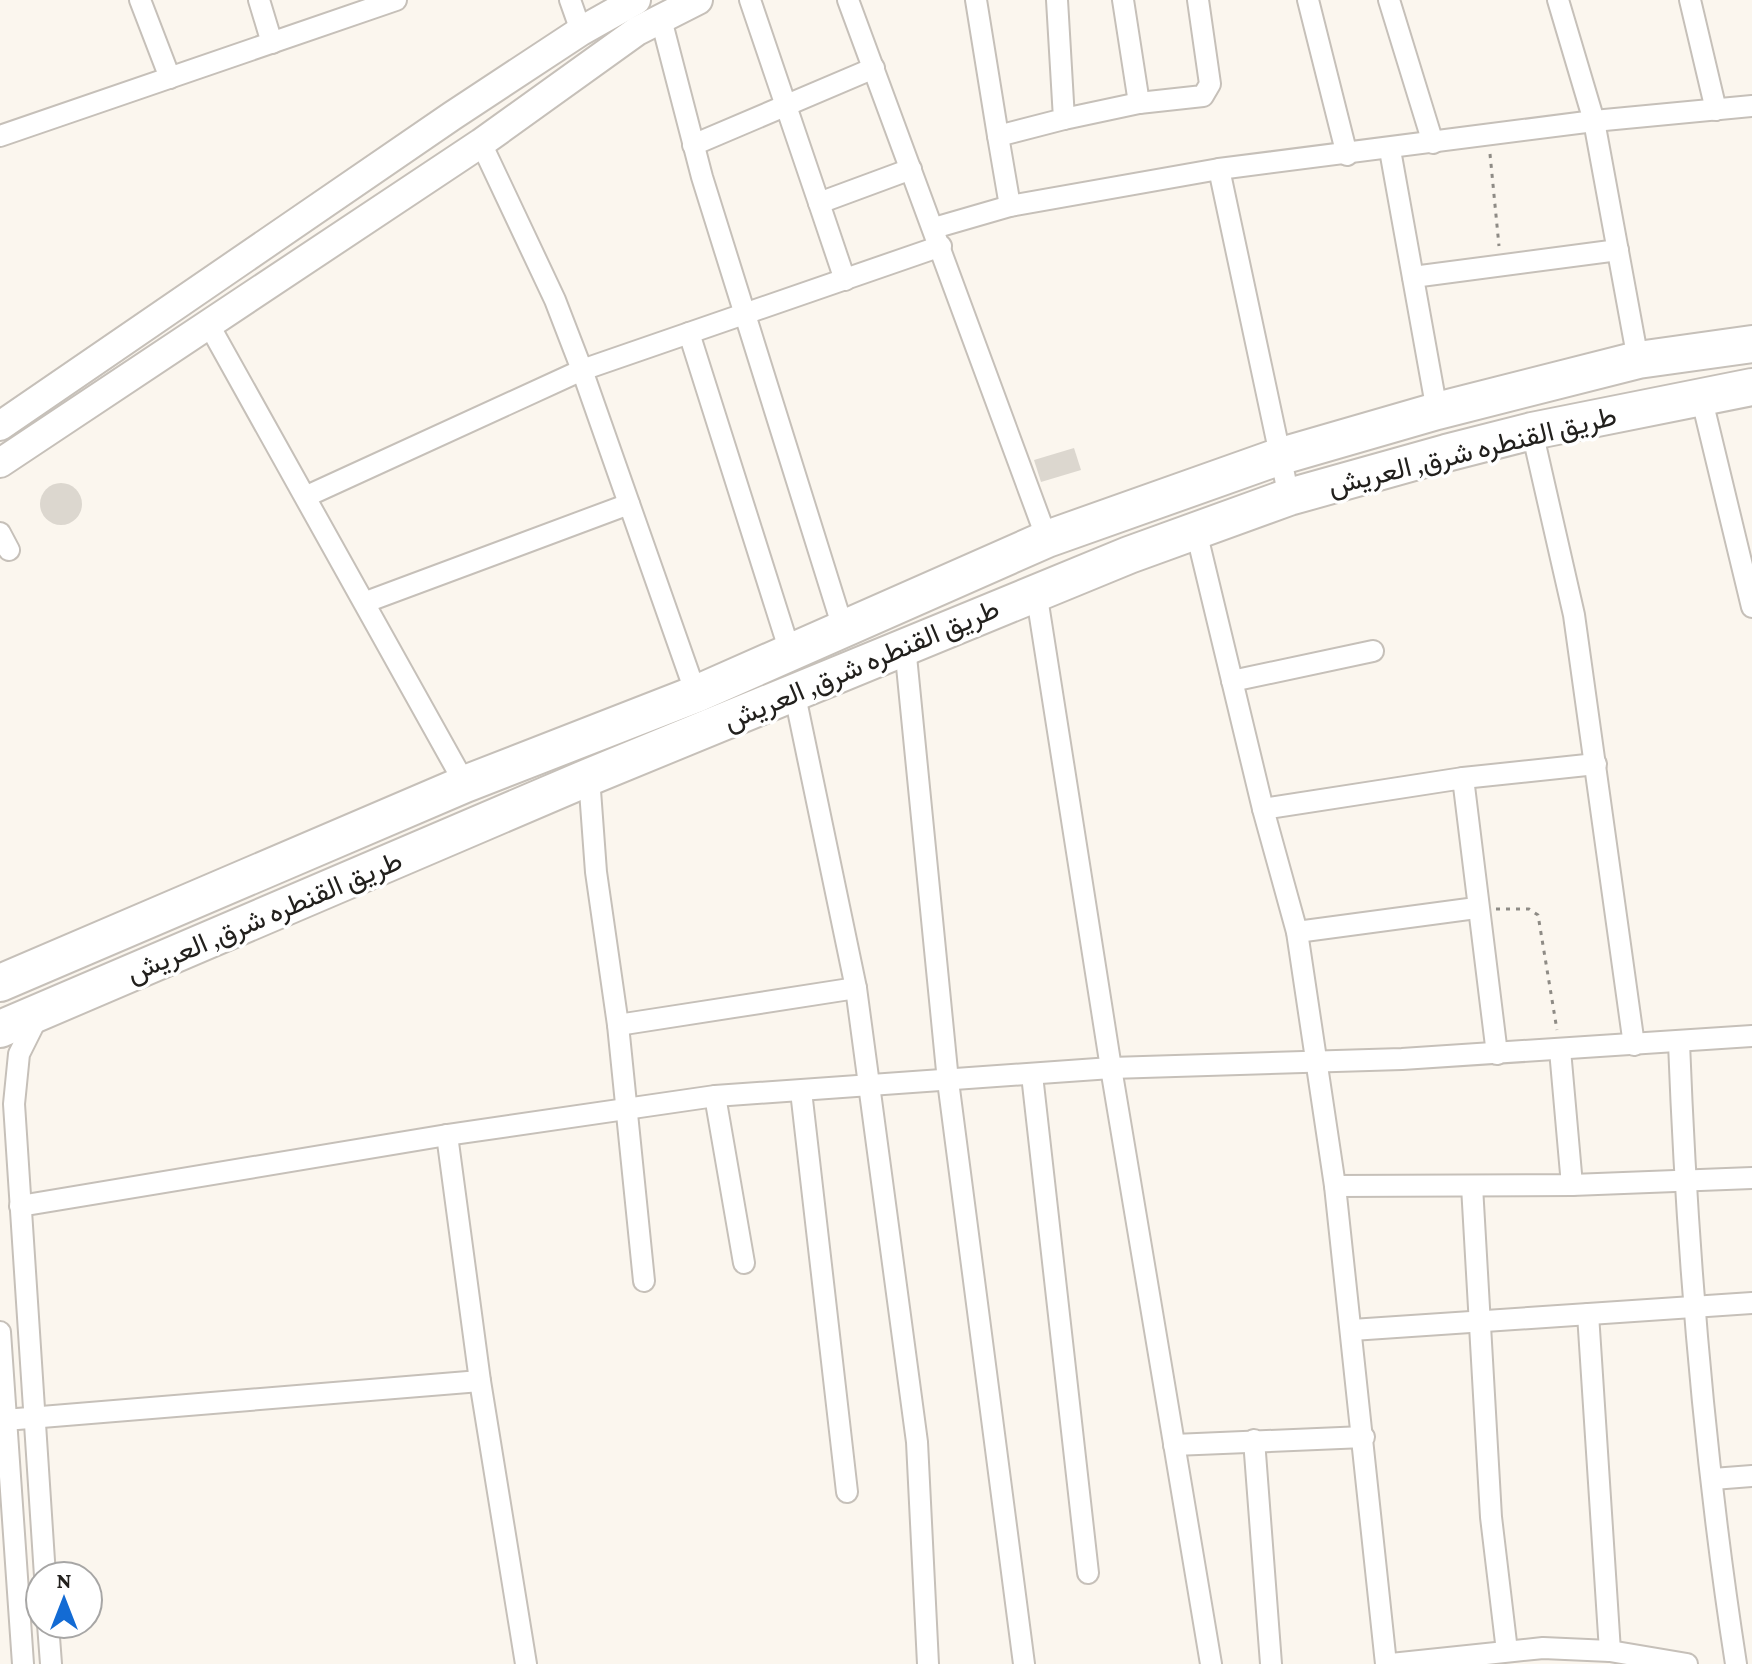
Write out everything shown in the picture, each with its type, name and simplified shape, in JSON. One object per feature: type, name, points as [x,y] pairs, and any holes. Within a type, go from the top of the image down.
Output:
[{"type":"highway","name":"طريق القنطره شرق, العريش","points":[[0,983],[465,784],[696,694],[1047,539],[1278,457],[1437,411],[1638,360],[1752,344]]},
{"type":"highway","name":"طريق القنطره شرق, العريش","points":[[0,1029],[794,691],[1036,591],[1196,531],[1289,497],[1532,431],[1752,387]]},
{"type":"main road","points":[[0,426],[581,31],[636,0]]},
{"type":"main road","points":[[4,452],[209,325],[481,143],[637,31],[698,0]]},
{"type":"street","points":[[140,0],[170,78]]},
{"type":"street","points":[[259,0],[272,43]]},
{"type":"street","points":[[0,136],[396,0]]},
{"type":"street","points":[[570,0],[581,31]]},
{"type":"street","points":[[750,0],[845,280]]},
{"type":"street","points":[[848,0],[1047,539]]},
{"type":"street","points":[[976,0],[1010,206]]},
{"type":"street","points":[[1057,0],[1064,119]]},
{"type":"street","points":[[1123,0],[1139,103]]},
{"type":"street","points":[[998,136],[1139,103],[1194,99],[1208,91],[1208,57],[1198,0]]},
{"type":"street","points":[[1308,0],[1347,155]]},
{"type":"street","points":[[1389,0],[1433,143]]},
{"type":"street","points":[[1558,0],[1594,121],[1638,360]]},
{"type":"street","points":[[1690,0],[1716,110]]},
{"type":"street","points":[[661,19],[693,145],[843,628]]},
{"type":"street","points":[[693,145],[874,68]]},
{"type":"street","points":[[307,496],[582,370],[845,280],[1010,206],[1219,169],[1390,150],[1594,121],[1752,106]]},
{"type":"street","points":[[481,143],[555,300],[696,694]]},
{"type":"street","points":[[1390,150],[1437,411]]},
{"type":"street","points":[[819,203],[911,169]]},
{"type":"street","points":[[1219,169],[1278,457],[1289,497]]},
{"type":"street","points":[[1413,277],[1618,250]]},
{"type":"street","points":[[209,325],[465,784]]},
{"type":"street","points":[[689,333],[790,652]]},
{"type":"street","points":[[1701,396],[1752,607]]},
{"type":"street","points":[[1532,431],[1574,615],[1634,1045]]},
{"type":"street","points":[[366,602],[629,504]]},
{"type":"street","points":[[1196,531],[1263,809],[1297,932],[1335,1186],[1388,1664],[1507,1651],[1544,1656],[1610,1651],[1683,1664]]},
{"type":"street","points":[[1036,591],[1111,1068],[1211,1664]]},
{"type":"street","points":[[905,646],[948,1081],[1024,1664]]},
{"type":"street","points":[[1232,681],[1373,651]]},
{"type":"street","points":[[794,691],[856,988],[917,1442],[928,1664]]},
{"type":"street","points":[[1263,809],[1463,778],[1596,764]]},
{"type":"street","points":[[589,777],[596,872],[618,1025],[644,1281]]},
{"type":"street","points":[[1463,778],[1476,908],[1497,1054]]},
{"type":"street","points":[[1297,932],[1476,908]]},
{"type":"street","points":[[618,1025],[856,988]]},
{"type":"street","points":[[39,1013],[19,1054],[14,1076],[44,1560]]},
{"type":"street","points":[[20,1206],[447,1135],[715,1096],[1111,1068],[1319,1063],[1679,1043],[1752,1036]]},
{"type":"street","points":[[1679,1043],[1685,1183],[1695,1305],[1736,1664]]},
{"type":"street","points":[[1560,1050],[1572,1185]]},
{"type":"street","points":[[1032,1075],[1088,1573]]},
{"type":"street","points":[[801,1091],[847,1492]]},
{"type":"street","points":[[715,1096],[744,1263]]},
{"type":"street","points":[[447,1135],[480,1381],[526,1664]]},
{"type":"street","points":[[1335,1186],[1685,1183],[1752,1178]]},
{"type":"street","points":[[1472,1186],[1491,1517],[1507,1651]]},
{"type":"street","points":[[1352,1330],[1479,1324],[1752,1303]]},
{"type":"street","points":[[1588,1314],[1610,1651]]},
{"type":"street","points":[[0,1332],[8,1565],[23,1664]]},
{"type":"street","points":[[5,1420],[480,1381]]},
{"type":"street","points":[[1174,1445],[1364,1437]]},
{"type":"street","points":[[1254,1440],[1271,1664]]},
{"type":"street","points":[[1713,1479],[1752,1476]]},
{"type":"street","points":[[49,1640],[51,1664]]},
{"type":"path","points":[[1488,135],[1499,247]]},
{"type":"path","points":[[1476,908],[1529,909],[1538,915],[1560,1050]]},
{"type":"building","points":[[1074,448],[1081,470],[1041,482],[1034,460]]},
{"type":"building","points":[[61,483],[76,489],[82,504],[76,519],[61,525],[46,519],[40,504],[46,489]]}]
